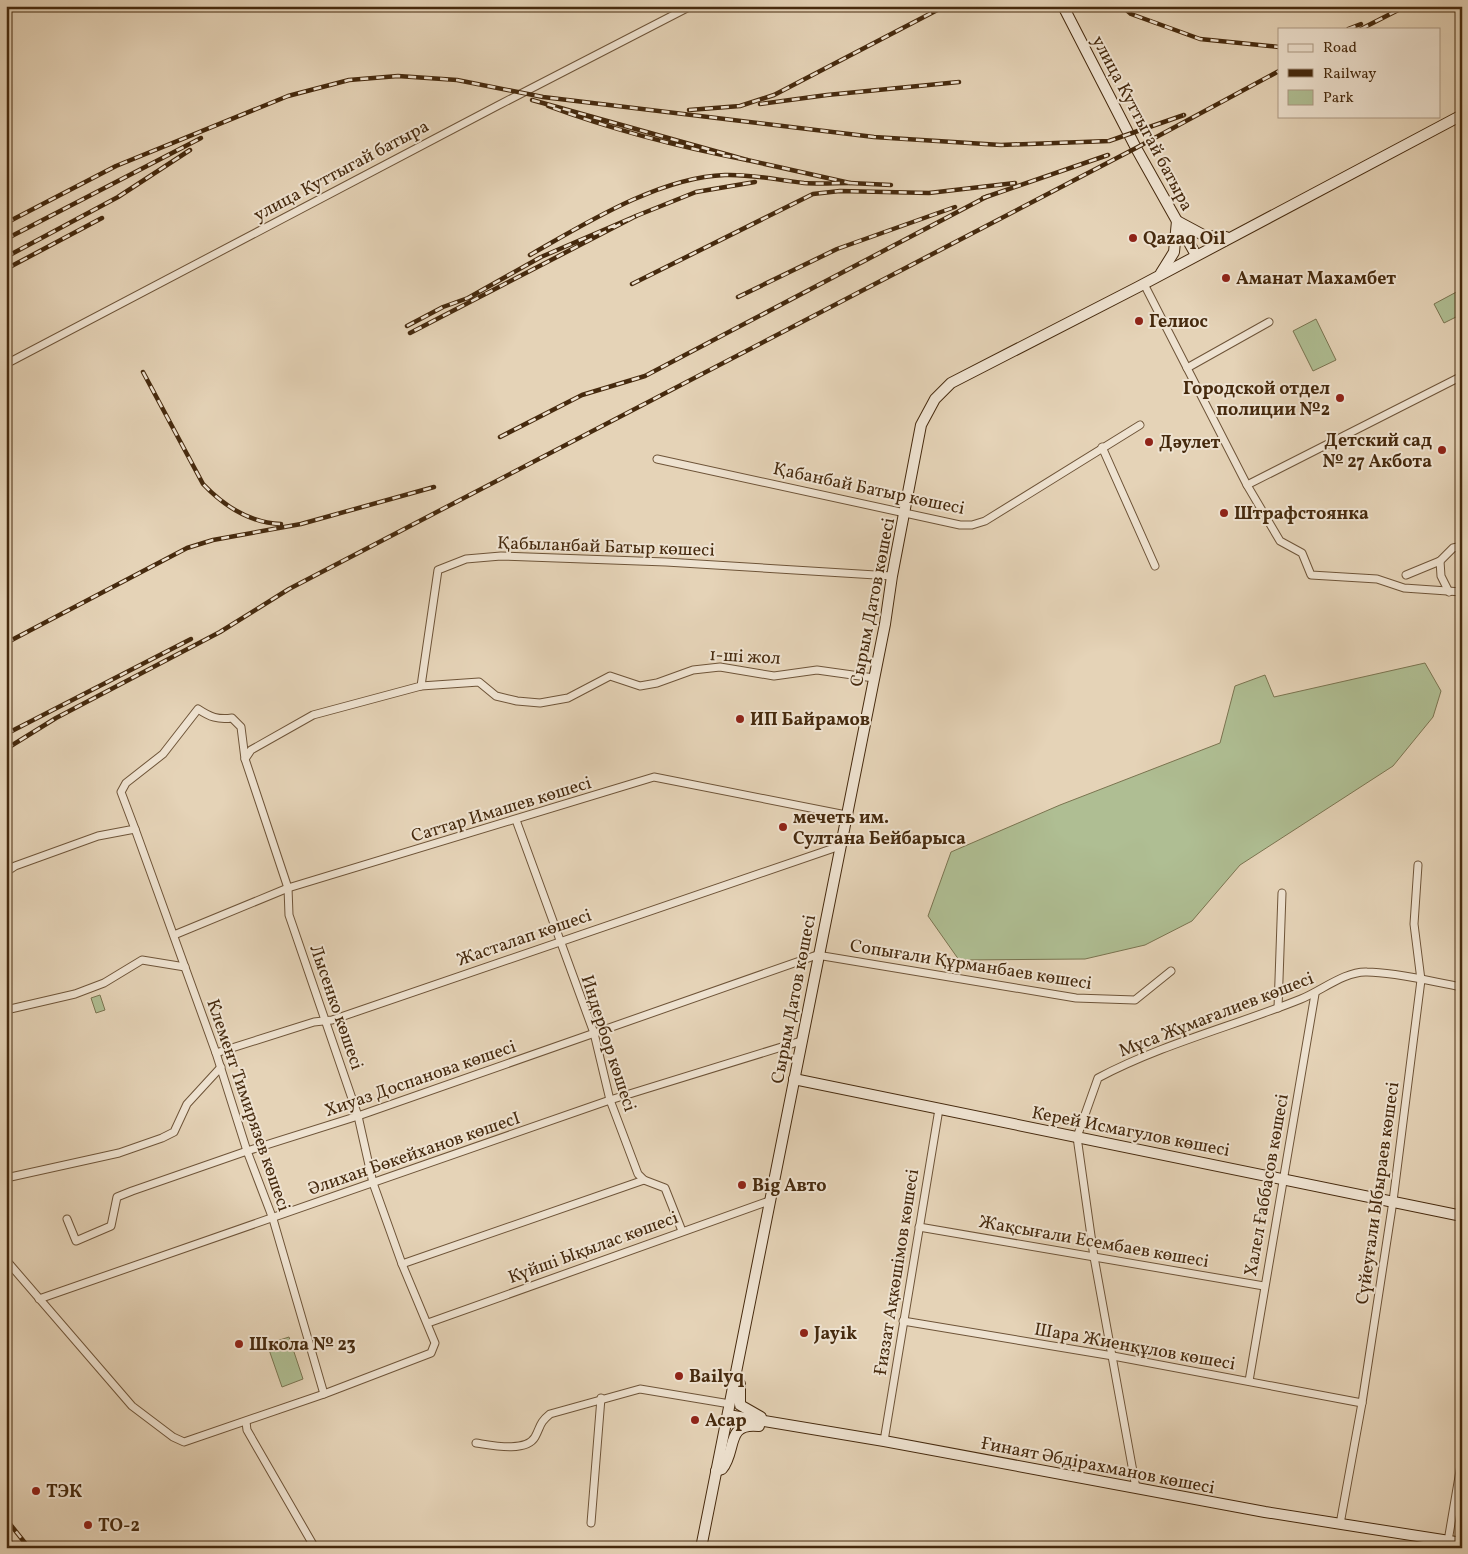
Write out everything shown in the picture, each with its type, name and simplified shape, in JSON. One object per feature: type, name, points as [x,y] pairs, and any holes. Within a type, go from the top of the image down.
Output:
[{"type":"main road","name":"улица Куттыгай батыра","points":[[1063,6],[1136,148],[1196,255]]},
{"type":"main road","name":"Сырым Датов көшесі","points":[[701,1548],[739,1355],[756,1280],[769,1201],[817,955],[874,678],[921,425],[935,399],[951,383],[1144,284],[1229,237],[1460,120]]},
{"type":"main road","points":[[1160,275],[1174,252],[1177,221],[1205,236],[1229,237]]},
{"type":"main road","name":"Керей Исмагулов көшесі","points":[[794,1079],[1462,1216]]},
{"type":"main road","points":[[739,1355],[743,1368],[738,1393],[740,1405],[752,1413],[785,1426]]},
{"type":"main road","name":"Ғинаят Әбдірахманов көшесі","points":[[728,1415],[1462,1544]]},
{"type":"main road","points":[[716,1471],[725,1466],[734,1437],[744,1425],[785,1426]]},
{"type":"street","name":"улица Куттыгай батыра","points":[[6,364],[691,6]]},
{"type":"street","points":[[1144,284],[1247,485],[1280,541],[1302,553],[1311,576],[1377,579],[1404,588],[1462,592]]},
{"type":"street","points":[[1187,368],[1269,322]]},
{"type":"street","points":[[1247,485],[1462,376]]},
{"type":"street","name":"Қабанбай Батыр көшесі","points":[[657,459],[960,525],[972,525],[985,521],[1140,425]]},
{"type":"street","points":[[1102,447],[1155,566]]},
{"type":"street","points":[[1406,574],[1440,561],[1453,548],[1462,546]]},
{"type":"street","name":"Қабыланбай Батыр көшесі","points":[[421,686],[438,570],[466,559],[500,556],[666,562],[892,576]]},
{"type":"street","points":[[1440,561],[1441,576],[1449,592]]},
{"type":"street","name":"1-ші жол","points":[[421,686],[479,682],[496,696],[517,702],[540,703],[568,698],[610,676],[640,686],[657,683],[693,670],[720,667],[774,676],[817,670],[874,678]]},
{"type":"street","points":[[245,759],[251,750],[313,716],[421,686]]},
{"type":"street","points":[[6,872],[15,866],[98,836],[135,828],[121,792],[126,782],[163,754],[198,709],[211,717],[222,720],[232,718],[241,727],[244,738],[245,759]]},
{"type":"street","name":"Лысенко көшесі","points":[[245,759],[288,888],[289,914],[358,1116],[373,1183],[402,1264],[435,1343],[431,1353],[324,1394]]},
{"type":"street","name":"Саттар Имашев көшесі","points":[[174,935],[288,888],[654,777],[846,815]]},
{"type":"street","name":"Индербор көшесі","points":[[516,820],[558,941],[594,1034],[610,1100],[638,1174],[644,1180]]},
{"type":"street","name":"Клемент Тимирязев көшесі","points":[[135,828],[216,1053],[247,1150],[273,1219],[324,1394]]},
{"type":"street","name":"Жасталап көшесі","points":[[216,1053],[314,1022],[324,1021],[840,846]]},
{"type":"street","name":"Сүйеуғали Ыбыраев көшесi","points":[[1340,1524],[1362,1403],[1393,1201],[1421,980],[1414,924],[1418,865]]},
{"type":"street","points":[[1278,1008],[1282,893]]},
{"type":"street","name":"Сопығали Құрманбаев көшесі","points":[[817,955],[1076,998],[1135,1000],[1171,971]]},
{"type":"street","name":"Хиуаз Доспанова көшесі","points":[[67,1219],[76,1241],[111,1226],[118,1197],[247,1150],[358,1116],[817,955]]},
{"type":"street","points":[[6,1010],[75,994],[104,983],[142,960],[185,967]]},
{"type":"street","name":"Мұса Жұмағалиев көшесі","points":[[1136,1488],[1094,1256],[1077,1137],[1098,1078],[1132,1060],[1315,994],[1349,976],[1366,971],[1462,987]]},
{"type":"street","name":"Халел Ғаббасов көшесі","points":[[1249,1381],[1315,994]]},
{"type":"street","name":"Әлихан Бөкейханов көшесI","points":[[39,1299],[610,1100],[801,1041]]},
{"type":"street","points":[[6,1178],[119,1153],[174,1132],[187,1104],[220,1067]]},
{"type":"street","name":"Ғиззат Ақкөшімов көшесi","points":[[884,1441],[939,1108]]},
{"type":"street","points":[[402,1264],[644,1180],[664,1188],[682,1231]]},
{"type":"street","name":"Күйші Ықылас көшесі","points":[[428,1324],[769,1201]]},
{"type":"street","name":"Жақсығали Есембаев көшесi","points":[[919,1227],[1264,1286]]},
{"type":"street","points":[[6,1260],[132,1406],[173,1438],[184,1442],[193,1440],[324,1394]]},
{"type":"street","name":"Шара Жиенқұлов көшесі","points":[[903,1321],[1113,1356],[1362,1403]]},
{"type":"street","points":[[476,1442],[497,1448],[526,1444],[535,1438],[541,1422],[550,1414],[601,1398],[640,1389],[730,1404]]},
{"type":"street","points":[[591,1523],[601,1398]]},
{"type":"street","points":[[246,1422],[247,1430],[315,1548]]},
{"type":"street","points":[[1448,1541],[1462,1459]]},
{"type":"green space","points":[[1462,289],[1462,314],[1444,323],[1434,304]]},
{"type":"green space","points":[[1316,319],[1336,360],[1313,371],[1293,331]]},
{"type":"green space","points":[[1425,663],[1441,691],[1433,717],[1393,766],[1240,865],[1192,921],[1145,945],[1085,959],[959,960],[928,916],[951,852],[1060,805],[1220,743],[1235,686],[1265,675],[1274,697]]},
{"type":"green space","points":[[100,995],[105,1010],[96,1013],[91,998]]},
{"type":"green space","points":[[289,1337],[303,1379],[282,1387],[267,1344]]},
{"type":"railway","points":[[689,110],[740,106],[774,95],[945,6]]},
{"type":"railway","points":[[1122,6],[1131,14],[1200,39],[1278,47]]},
{"type":"railway","points":[[1363,28],[1406,6]]},
{"type":"railway","points":[[1351,28],[1361,24]]},
{"type":"railway","points":[[6,749],[56,718],[220,632],[289,589],[1136,148],[1278,72]]},
{"type":"railway","points":[[6,223],[116,166],[288,96],[349,80],[398,76],[457,80],[543,97],[874,137],[1001,145],[1109,141],[1184,115]]},
{"type":"railway","points":[[760,104],[827,95],[959,82]]},
{"type":"railway","points":[[532,100],[747,160],[646,137],[548,106]]},
{"type":"railway","points":[[6,239],[201,138]]},
{"type":"railway","points":[[6,257],[118,197],[190,150]]},
{"type":"railway","points":[[983,198],[1108,155]]},
{"type":"railway","points":[[530,255],[624,204],[675,184],[700,178],[735,175],[804,183],[850,183],[747,160]]},
{"type":"railway","points":[[636,216],[696,192],[755,182]]},
{"type":"railway","points":[[850,183],[891,185]]},
{"type":"railway","points":[[632,284],[813,194],[840,191],[929,193],[1015,183]]},
{"type":"railway","points":[[500,437],[582,395],[645,376],[988,196]]},
{"type":"railway","points":[[738,297],[837,249],[955,207]]},
{"type":"railway","points":[[407,326],[443,307],[468,298],[541,257],[636,216],[410,333]]},
{"type":"railway","points":[[6,269],[102,218]]},
{"type":"railway","points":[[143,372],[203,484],[238,512],[248,517],[281,524]]},
{"type":"railway","points":[[6,643],[187,548],[213,540],[301,524],[434,487]]},
{"type":"railway","points":[[6,734],[191,639]]},
{"type":"railway","points":[[6,1519],[29,1548]]},
{"type":"railway","points":[[6,1536],[15,1548]]},
{"type":"place","name":"Qazaq Oil","points":[[1133,238]]},
{"type":"place","name":"Аманат Махамбет","points":[[1226,278]]},
{"type":"place","name":"Гелиос","points":[[1139,321]]},
{"type":"place","name":"Городской отдел полиции №2","points":[[1340,398]]},
{"type":"place","name":"Дәулет","points":[[1149,442]]},
{"type":"place","name":"Детский сад № 27 Акбота","points":[[1442,450]]},
{"type":"place","name":"Штрафстоянка","points":[[1224,513]]},
{"type":"place","name":"ИП Байрамов","points":[[740,719]]},
{"type":"place","name":"мечеть им. Султана Бейбарыса","points":[[783,827]]},
{"type":"place","name":"Big Авто","points":[[742,1185]]},
{"type":"place","name":"Jayik","points":[[804,1333]]},
{"type":"place","name":"Школа № 23","points":[[239,1344]]},
{"type":"place","name":"Bailyq","points":[[679,1376]]},
{"type":"place","name":"Асар","points":[[695,1420]]},
{"type":"place","name":"ТЭК","points":[[36,1491]]},
{"type":"place","name":"ТО-2","points":[[88,1525]]}]
